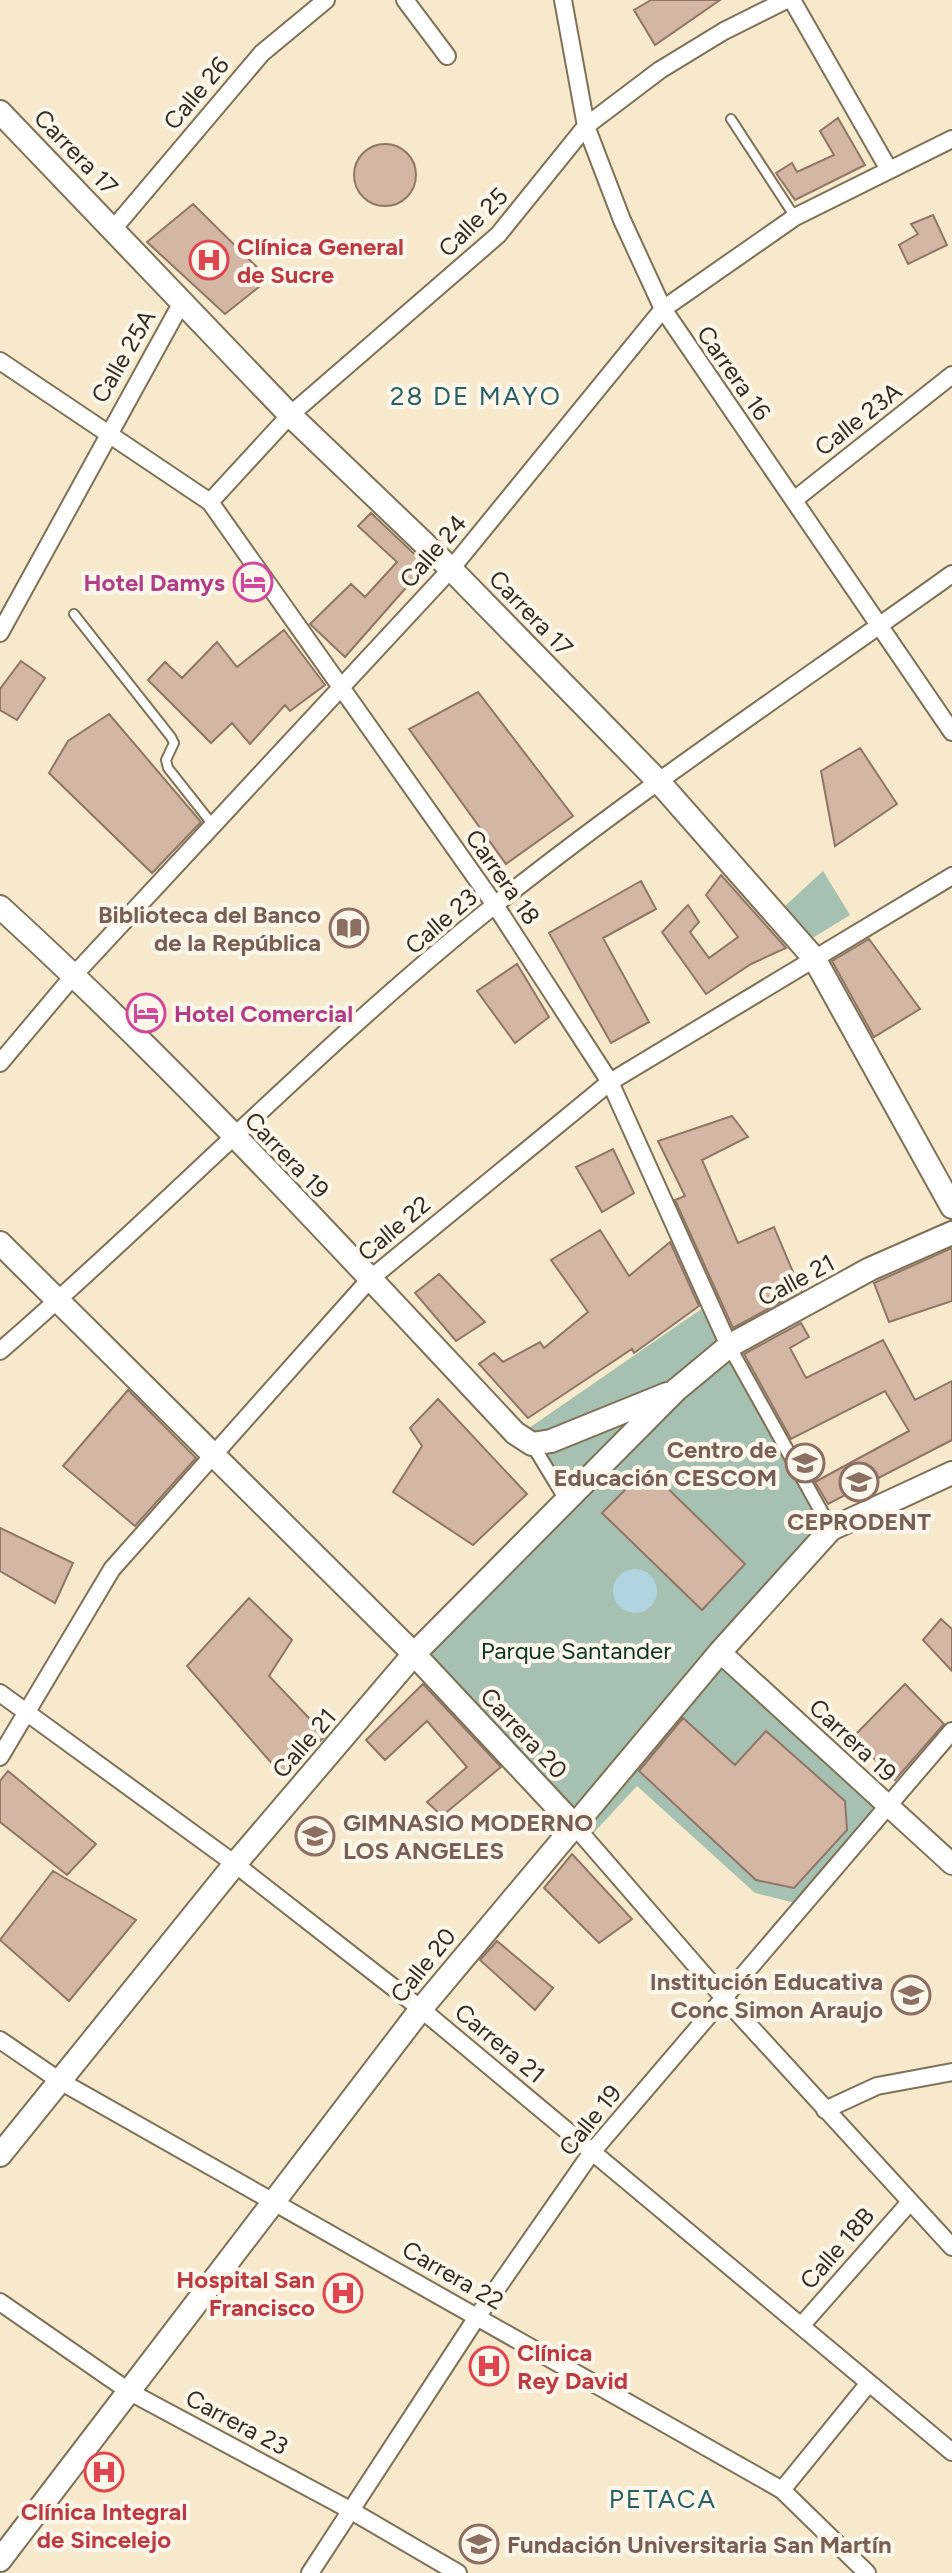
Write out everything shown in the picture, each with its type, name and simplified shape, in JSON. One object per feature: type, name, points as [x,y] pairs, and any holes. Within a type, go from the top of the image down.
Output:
[{"type":"main road","name":"Carrera 17","points":[[0,112],[290,415],[451,569],[659,782],[814,958],[952,1207]]},
{"type":"main road","name":"Carrera 19","points":[[0,907],[74,975],[232,1135],[515,1433],[532,1444]]},
{"type":"main road","name":"Calle 21","points":[[0,2155],[235,1864],[414,1654],[676,1390],[729,1346],[870,1269],[952,1233]]},
{"type":"main road","name":"Carrera 20","points":[[0,1243],[414,1654],[573,1824]]},
{"type":"main road","name":"Calle 21","points":[[532,1444],[551,1441],[676,1390]]},
{"type":"main road","name":"Calle 20","points":[[0,2560],[421,2009],[720,1652],[831,1529],[952,1473]]},
{"type":"street","name":"Calle 26","points":[[114,228],[262,53],[326,0]]},
{"type":"street","points":[[405,0],[447,56]]},
{"type":"street","name":"Carrera 16","points":[[563,0],[586,126],[622,220],[663,309],[952,732]]},
{"type":"street","points":[[789,0],[888,168]]},
{"type":"street","name":"Calle 25","points":[[210,502],[290,415],[498,235],[586,126],[660,70],[724,31],[789,0]]},
{"type":"street","name":"Calle 24","points":[[0,1063],[74,975],[341,691],[451,569],[663,309],[795,217],[888,168],[952,139]]},
{"type":"street","name":"Calle 25A","points":[[106,435],[182,302]]},
{"type":"street","name":"Carrera 18","points":[[0,361],[210,502],[495,905],[610,1082],[729,1346],[831,1529]]},
{"type":"street","name":"Calle 23A","points":[[794,500],[952,375]]},
{"type":"street","points":[[0,633],[106,435]]},
{"type":"street","name":"Calle 23","points":[[0,1351],[57,1302],[232,1135],[495,905],[659,782],[952,574]]},
{"type":"street","name":"Calle 22","points":[[0,1757],[112,1569],[370,1279],[610,1082],[952,876]]},
{"type":"street","points":[[532,1444],[566,1500]]},
{"type":"street","name":"Carrera 19","points":[[720,1652],[952,1864]]},
{"type":"street","name":"Carrera 21","points":[[0,1693],[235,1864],[421,2009],[952,2452]]},
{"type":"street","name":"Calle 19","points":[[310,2573],[477,2317],[592,2152],[952,1731]]},
{"type":"street","name":"Carrera 20","points":[[573,1824],[724,1998],[952,2247]]},
{"type":"street","name":"Carrera 22","points":[[0,2040],[60,2081],[782,2490],[867,2573]]},
{"type":"street","points":[[825,2110],[877,2086],[952,2072]]},
{"type":"street","name":"Calle 18B","points":[[801,2326],[910,2202]]},
{"type":"street","name":"Carrera 23","points":[[0,2302],[130,2392],[350,2510],[458,2573]]},
{"type":"street","points":[[782,2490],[869,2383]]},
{"type":"lane","points":[[731,119],[795,217]]},
{"type":"lane","points":[[74,614],[171,737],[174,743],[166,760],[168,768],[213,826]]},
{"type":"green space","points":[[823,871],[850,915],[811,939],[785,906]]},
{"type":"green space","name":"Parque Santander","points":[[710,1303],[831,1529],[722,1653],[888,1808],[804,1905],[755,1893],[637,1786],[587,1840],[414,1654],[566,1500],[519,1435]]},
{"type":"water","points":[[635,1569],[650,1576],[657,1591],[650,1606],[635,1613],[620,1606],[613,1591],[620,1576]]},
{"type":"building","points":[[651,0],[720,0],[655,45],[634,10]]},
{"type":"building","points":[[838,118],[865,165],[795,200],[776,173],[792,163],[797,172],[834,155],[820,131]]},
{"type":"building","points":[[385,144],[397,146],[407,153],[414,163],[414,187],[407,197],[397,204],[385,206],[373,204],[363,197],[356,187],[354,175],[356,163],[363,153],[373,146]]},
{"type":"building","name":"Clínica General de Sucre","points":[[193,204],[269,279],[225,314],[147,242]]},
{"type":"building","points":[[933,215],[947,245],[908,264],[899,245],[918,234],[911,224]]},
{"type":"building","points":[[371,513],[426,565],[345,657],[310,624],[351,584],[365,597],[397,562],[358,526]]},
{"type":"building","points":[[284,630],[325,685],[290,711],[285,705],[250,744],[232,723],[211,743],[148,680],[165,662],[182,678],[217,642],[237,667]]},
{"type":"building","points":[[21,661],[45,678],[17,720],[0,710],[0,689]]},
{"type":"building","points":[[478,692],[573,816],[506,864],[409,729]]},
{"type":"building","points":[[109,714],[201,822],[152,873],[49,773],[68,741]]},
{"type":"building","points":[[860,748],[897,804],[835,846],[821,771]]},
{"type":"building","points":[[721,875],[786,948],[751,964],[706,994],[662,932],[688,905],[699,922],[690,932],[709,958],[738,937],[706,895]]},
{"type":"building","points":[[641,881],[656,909],[603,938],[649,1022],[611,1043],[549,933]]},
{"type":"building","points":[[869,939],[920,1009],[874,1037],[832,961]]},
{"type":"building","points":[[517,964],[549,1017],[515,1043],[477,991]]},
{"type":"building","points":[[732,1116],[748,1137],[702,1160],[738,1243],[774,1227],[801,1291],[733,1328],[675,1200],[685,1196],[658,1141]]},
{"type":"building","points":[[613,1149],[634,1193],[602,1212],[576,1167]]},
{"type":"building","points":[[600,1230],[629,1276],[670,1242],[699,1306],[634,1353],[632,1349],[528,1418],[479,1364],[494,1353],[503,1362],[540,1342],[544,1348],[588,1312],[551,1260]]},
{"type":"building","points":[[952,1248],[952,1301],[889,1322],[874,1283]]},
{"type":"building","points":[[439,1274],[485,1322],[456,1341],[415,1293]]},
{"type":"building","points":[[801,1323],[809,1337],[790,1348],[806,1378],[883,1340],[915,1400],[952,1381],[952,1440],[828,1504],[815,1482],[909,1431],[885,1391],[791,1439],[744,1354]]},
{"type":"building","points":[[128,1390],[196,1458],[135,1526],[63,1466]]},
{"type":"building","points":[[438,1399],[527,1494],[473,1545],[393,1492],[422,1446],[410,1428]]},
{"type":"building","points":[[647,1468],[745,1564],[702,1610],[602,1513]]},
{"type":"building","points":[[0,1528],[73,1563],[55,1603],[0,1571]]},
{"type":"building","points":[[249,1598],[292,1640],[269,1676],[326,1736],[281,1774],[187,1666]]},
{"type":"building","points":[[941,1619],[952,1629],[952,1671],[923,1640]]},
{"type":"building","points":[[423,1684],[501,1767],[442,1816],[427,1802],[467,1767],[427,1721],[385,1760],[366,1740]]},
{"type":"building","points":[[905,1684],[944,1724],[895,1780],[853,1737]]},
{"type":"building","points":[[683,1718],[735,1765],[766,1731],[845,1801],[847,1830],[794,1888],[756,1880],[639,1771]]},
{"type":"building","points":[[8,1771],[96,1844],[67,1875],[0,1822],[0,1781]]},
{"type":"building","points":[[572,1854],[632,1919],[599,1943],[544,1888]]},
{"type":"building","points":[[53,1871],[136,1920],[69,2001],[0,1940]]},
{"type":"building","points":[[497,1941],[553,1988],[535,2010],[480,1960]]},
{"type":"place","name":"Clínica General de Sucre","points":[[209,260]]},
{"type":"place","name":"Hotel Damys","points":[[253,582]]},
{"type":"place","name":"Biblioteca del Banco de la República","points":[[349,928]]},
{"type":"place","name":"Hotel Comercial","points":[[146,1013]]},
{"type":"place","name":"Centro de Educación CESCOM","points":[[805,1463]]},
{"type":"place","name":"CEPRODENT","points":[[859,1482]]},
{"type":"place","name":"GIMNASIO MODERNO LOS ANGELES","points":[[315,1836]]},
{"type":"place","name":"Institución Educativa Conc Simon Araujo","points":[[911,1995]]},
{"type":"place","name":"Hospital San Francisco","points":[[343,2293]]},
{"type":"place","name":"Clínica Rey David","points":[[489,2366]]},
{"type":"place","name":"Clínica Integral de Sincelejo","points":[[104,2472]]},
{"type":"place","name":"Fundación Universitaria San Martín","points":[[479,2544]]},
{"type":"district","name":"28 DE MAYO","points":[[476,396]]},
{"type":"district","name":"PETACA","points":[[663,2499]]}]
